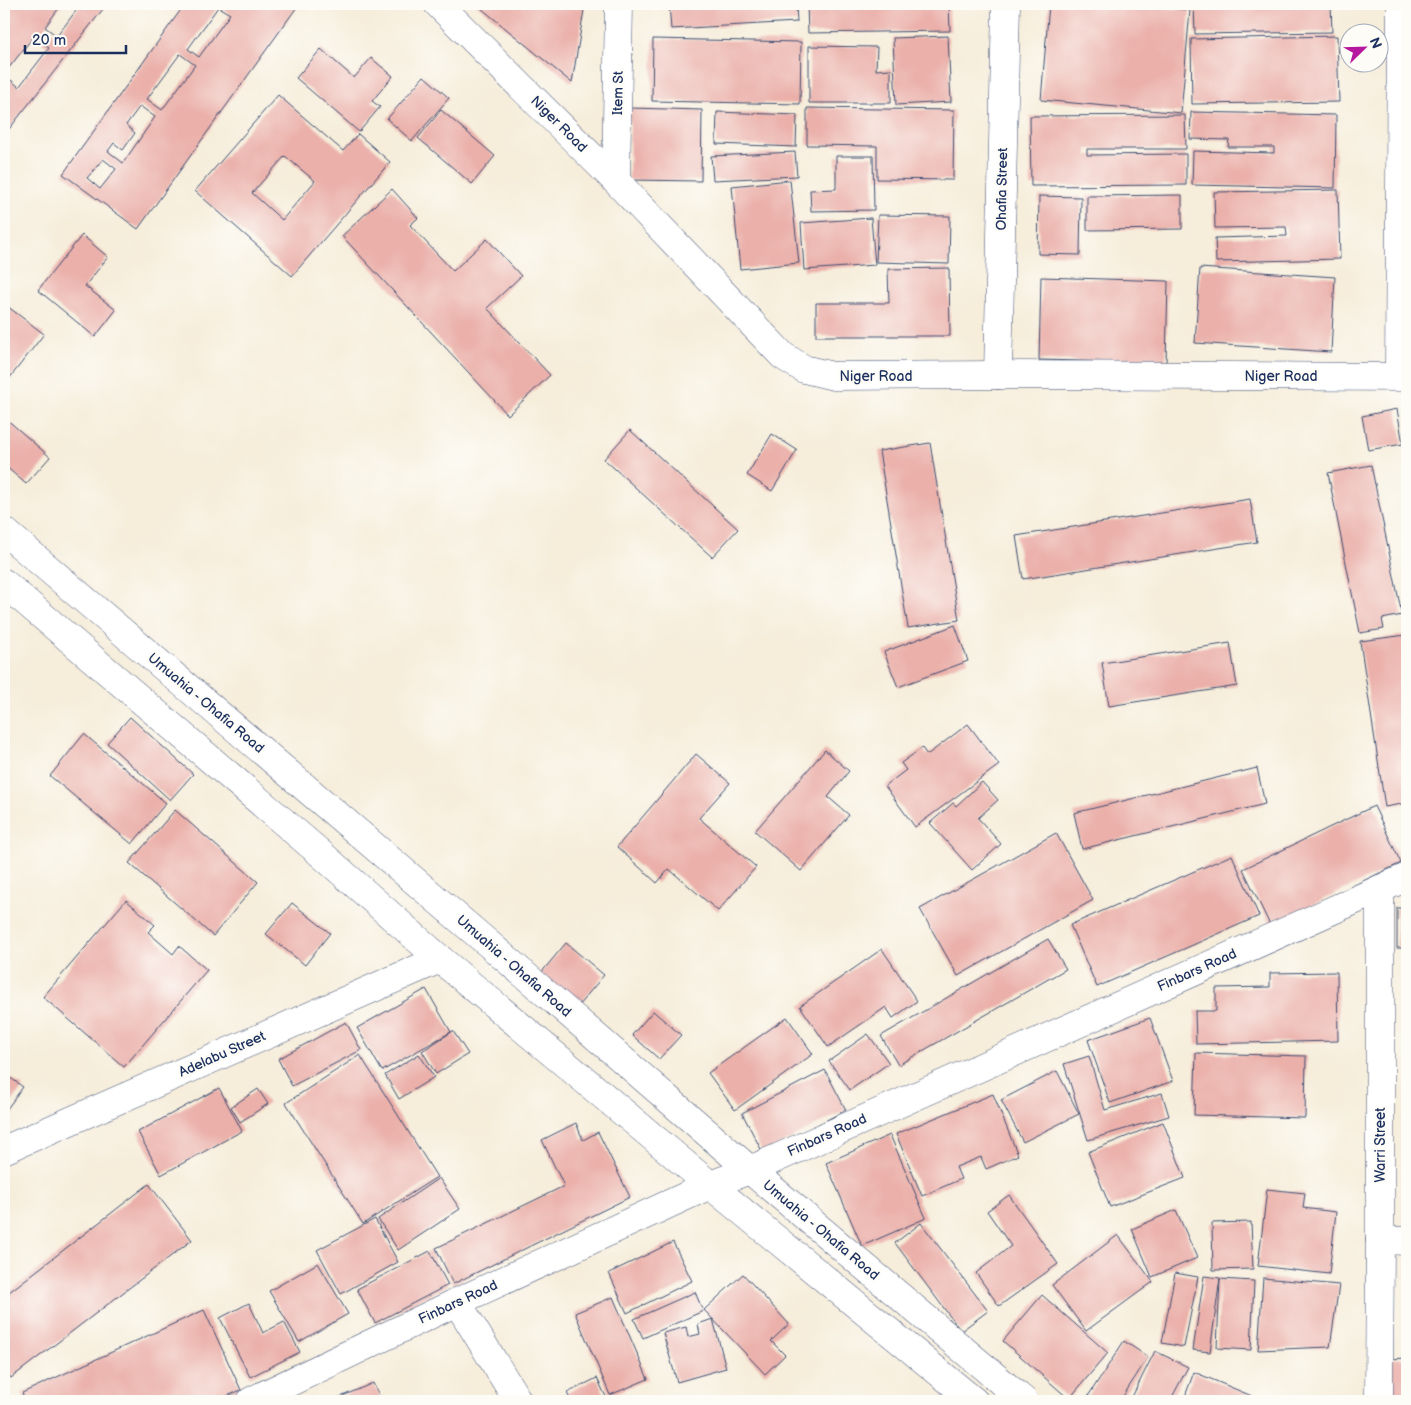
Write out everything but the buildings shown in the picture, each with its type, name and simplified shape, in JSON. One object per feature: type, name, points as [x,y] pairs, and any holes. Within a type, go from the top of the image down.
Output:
[{"type":"street","name":"Niger Road","points":[[438,4],[616,181],[783,356],[804,369],[833,376],[1403,376]]},
{"type":"street","name":"Item St","points":[[616,181],[619,4]]},
{"type":"street","name":"Ohafia Street","points":[[998,375],[1006,4]]},
{"type":"street","points":[[1401,4],[1403,376]]},
{"type":"street","name":"Umuahia - Ohafia Road","points":[[4,531],[490,945],[750,1170],[1024,1401]]},
{"type":"street","points":[[4,582],[320,853],[440,959],[710,1185],[974,1401]]},
{"type":"street","name":"Finbars Road","points":[[251,1401],[457,1302],[710,1185],[750,1170],[1407,877]]},
{"type":"street","name":"Warri Street","points":[[1379,1401],[1380,889]]},
{"type":"street","name":"Adelabu Street","points":[[4,1150],[440,959]]},
{"type":"street","points":[[1380,1240],[1407,1241]]},
{"type":"street","points":[[457,1302],[518,1401]]}]
